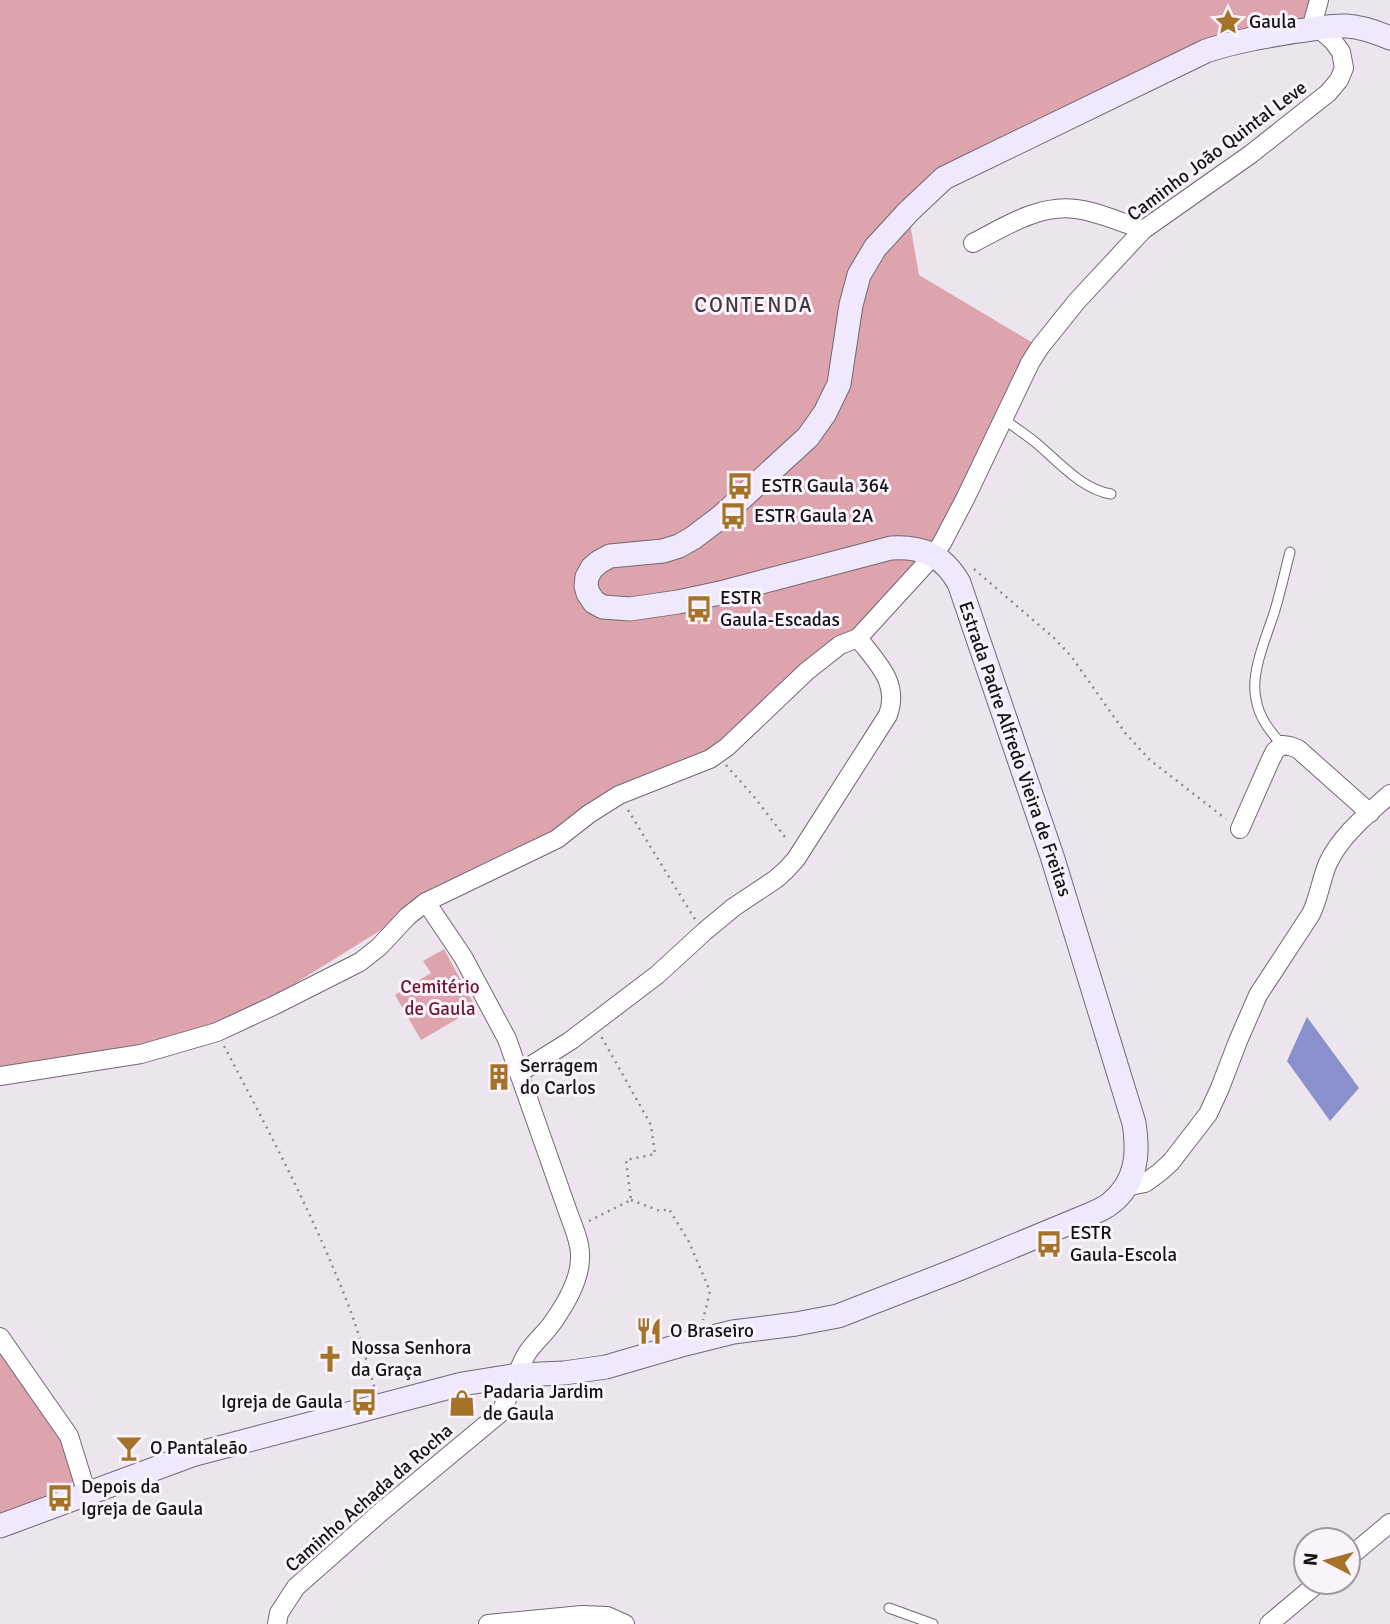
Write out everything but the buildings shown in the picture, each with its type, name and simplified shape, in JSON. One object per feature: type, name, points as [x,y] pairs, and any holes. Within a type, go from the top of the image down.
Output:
[{"type":"main road","points":[[933,556],[925,551],[907,547],[891,548],[720,593],[630,609],[603,607],[594,602],[586,586],[592,568],[610,556],[663,551],[693,538],[722,516],[808,437],[825,413],[839,384],[851,305],[859,275],[875,248],[944,178],[1206,51],[1227,44],[1257,37],[1347,26],[1377,32],[1390,38]]},
{"type":"main road","name":"Estrada Padre Alfredo Vieira de Freitas","points":[[0,1526],[192,1455],[462,1384],[518,1375],[564,1373],[606,1367],[733,1332],[838,1316],[961,1268],[1091,1214],[1111,1203],[1125,1187],[1137,1159],[1134,1123],[1052,856],[959,583],[947,566],[933,556]]},
{"type":"street","points":[[1315,29],[1319,0]]},
{"type":"street","name":"Caminho João Quintal Leve","points":[[0,1076],[141,1054],[217,1032],[360,962],[426,902],[557,839],[619,795],[694,767],[727,747],[807,671],[841,645],[858,638],[933,556],[966,497],[1030,363],[1040,346],[1077,301],[1143,230],[1251,154],[1328,93],[1339,80],[1344,68],[1341,52],[1334,41],[1315,29]]},
{"type":"street","points":[[973,243],[1027,216],[1072,208],[1094,212],[1143,230]]},
{"type":"street","points":[[519,1073],[570,1041],[657,975],[734,907],[776,879],[798,855],[888,715],[892,704],[892,692],[887,678],[858,638]]},
{"type":"street","points":[[1240,829],[1275,751],[1282,745],[1298,749],[1370,813]]},
{"type":"street","points":[[1125,1187],[1145,1183],[1160,1172],[1208,1114],[1258,995],[1311,914],[1329,862],[1342,840],[1390,794]]},
{"type":"street","name":"Caminho Achada da Rocha","points":[[277,1624],[279,1613],[296,1587],[499,1414],[508,1401],[524,1358],[554,1320],[576,1277],[580,1258],[574,1229],[507,1039],[463,957],[426,902]]},
{"type":"street","points":[[0,1337],[69,1436],[87,1494]]},
{"type":"street","points":[[1362,1546],[1390,1523]]},
{"type":"street","points":[[1269,1624],[1302,1596]]},
{"type":"street","points":[[488,1624],[582,1615],[607,1616],[625,1624]]},
{"type":"lane","points":[[1004,419],[1086,485],[1111,494]]},
{"type":"lane","points":[[1282,745],[1259,712],[1255,696],[1256,671],[1290,552]]},
{"type":"lane","points":[[889,1608],[933,1624]]},
{"type":"path","points":[[973,568],[1054,638],[1126,734],[1150,760],[1240,829]]},
{"type":"path","points":[[717,754],[755,798],[798,855]]},
{"type":"path","points":[[619,795],[703,933]]},
{"type":"path","points":[[594,1023],[651,1125],[655,1154],[626,1160],[631,1200]]},
{"type":"path","points":[[217,1032],[309,1215],[351,1312],[380,1405]]},
{"type":"path","points":[[574,1229],[631,1200],[660,1210],[668,1209],[689,1242],[710,1291],[702,1323]]},
{"type":"green space","points":[[0,0],[1319,0],[1311,29],[1206,52],[1072,117],[908,212],[919,275],[1040,347],[933,556],[727,747],[426,902],[217,1032],[4,1075],[0,1066]]},
{"type":"green space","name":"Cemitério de Gaula","points":[[444,949],[476,1008],[421,1040],[395,995],[431,973],[423,961]]},
{"type":"green space","points":[[0,1337],[69,1436],[87,1494],[0,1526]]},
{"type":"water","points":[[1307,1017],[1359,1088],[1330,1121],[1287,1061]]},
{"type":"place","name":"Gaula","points":[[1228,22]]},
{"type":"place","name":"ESTR Gaula 364","points":[[740,486]]},
{"type":"place","name":"ESTR Gaula 2A","points":[[733,516]]},
{"type":"place","name":"ESTR Gaula-Escadas","points":[[699,609]]},
{"type":"place","name":"Serragem do Carlos","points":[[499,1077]]},
{"type":"place","name":"ESTR Gaula-Escola","points":[[1049,1244]]},
{"type":"place","name":"O Braseiro","points":[[649,1331]]},
{"type":"place","name":"Nossa Senhora da Graça","points":[[330,1359]]},
{"type":"place","name":"Igreja de Gaula","points":[[364,1402]]},
{"type":"place","name":"Padaria Jardim de Gaula","points":[[462,1403]]},
{"type":"place","name":"O Pantaleão","points":[[129,1448]]},
{"type":"place","name":"Depois da Igreja de Gaula","points":[[60,1498]]},
{"type":"district","name":"CONTENDA","points":[[754,305]]}]
